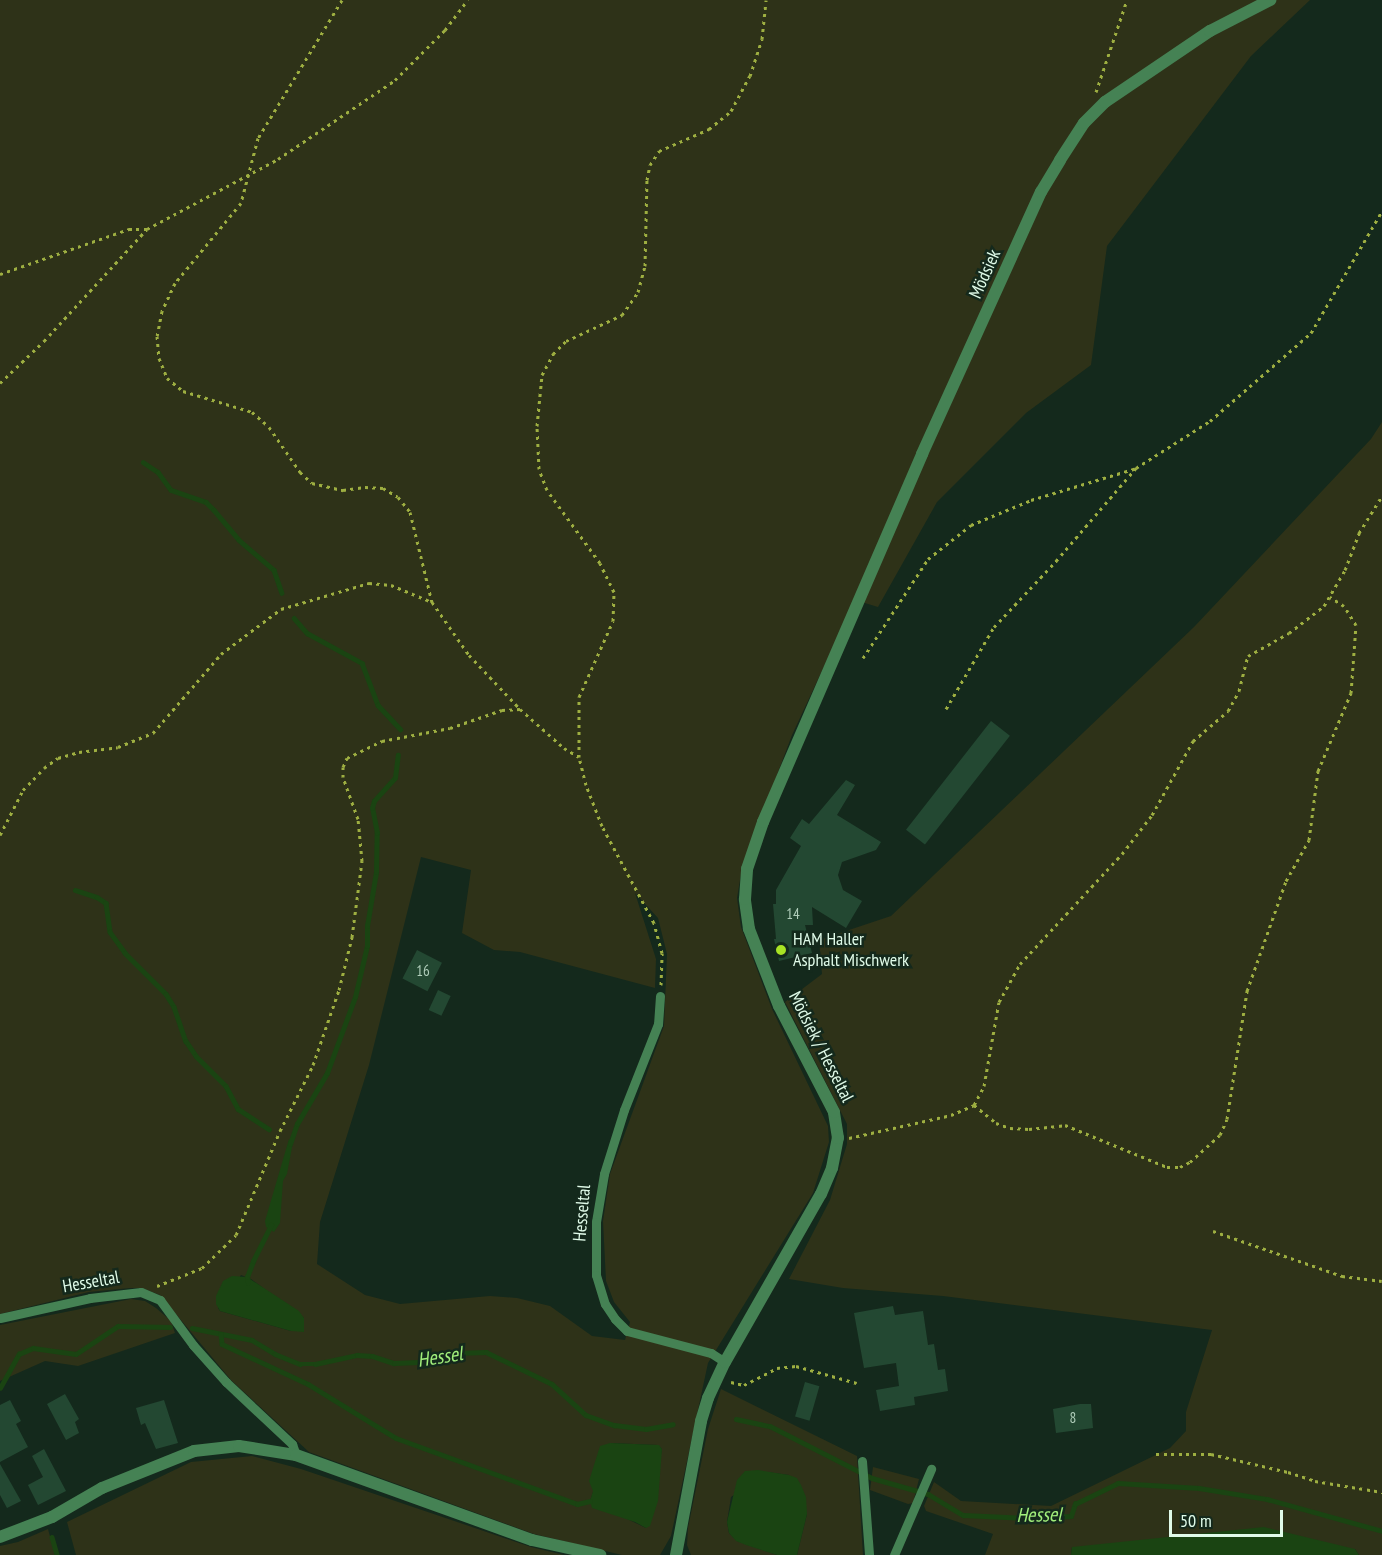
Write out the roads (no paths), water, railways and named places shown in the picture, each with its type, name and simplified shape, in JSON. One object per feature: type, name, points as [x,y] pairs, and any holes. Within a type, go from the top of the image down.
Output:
[{"type":"street","name":"Mödsiek","points":[[838,651],[922,454],[1041,192],[1084,123],[1105,102],[1210,31],[1270,0]]},
{"type":"street","name":"Mödsiek / Hesseltal","points":[[676,1555],[701,1421],[718,1376],[821,1194],[832,1168],[838,1138],[834,1112],[779,1006],[753,940],[749,929],[745,899],[747,868],[764,822],[838,651]]},
{"type":"street","points":[[0,1537],[52,1517],[102,1488],[194,1451],[239,1446],[297,1455],[532,1540],[600,1555]]},
{"type":"lane","name":"Hesseltal","points":[[660,996],[657,1024],[624,1110],[604,1174],[596,1222],[596,1275],[605,1304],[627,1331],[711,1353],[725,1362]]},
{"type":"lane","name":"Hesseltal","points":[[0,1318],[90,1298],[141,1292],[160,1300],[193,1345],[226,1382],[292,1443],[297,1455]]},
{"type":"lane","points":[[862,1461],[868,1555]]},
{"type":"lane","points":[[894,1555],[919,1502],[931,1469]]},
{"type":"waterway","points":[[143,462],[158,472],[171,490],[206,502],[239,540],[274,570],[282,593]]},
{"type":"waterway","points":[[294,618],[307,633],[362,663],[378,705],[400,729]]},
{"type":"waterway","points":[[290,1144],[297,1124],[327,1073],[355,997],[367,946],[367,926],[376,872],[377,833],[372,808],[374,801],[395,778],[398,755]]},
{"type":"waterway","points":[[75,890],[97,897],[106,903],[110,932],[125,953],[166,994],[174,1007],[186,1041],[196,1056],[226,1086],[238,1109],[269,1129]]},
{"type":"waterway","points":[[248,1283],[247,1277],[253,1261],[271,1225]]},
{"type":"waterway","name":"Hessel","points":[[0,1388],[19,1354],[33,1348],[76,1354],[118,1326],[170,1327]]},
{"type":"waterway","name":"Hessel","points":[[192,1328],[252,1340],[275,1354],[300,1364],[315,1364],[357,1355],[372,1356],[394,1363],[419,1362],[456,1353],[486,1352],[552,1384],[586,1415],[614,1425],[646,1429],[673,1424]]},
{"type":"waterway","points":[[221,1334],[222,1344],[308,1384],[396,1438],[577,1504],[590,1501]]},
{"type":"waterway","name":"Hessel","points":[[736,1419],[770,1426],[872,1478],[928,1494],[963,1515],[1032,1518],[1071,1516],[1075,1504],[1118,1483],[1199,1488],[1267,1499],[1382,1531]]},
{"type":"waterway","points":[[52,1537],[57,1555]]},
{"type":"place","name":"HAM Haller Asphalt Mischwerk","points":[[781,950]]}]
